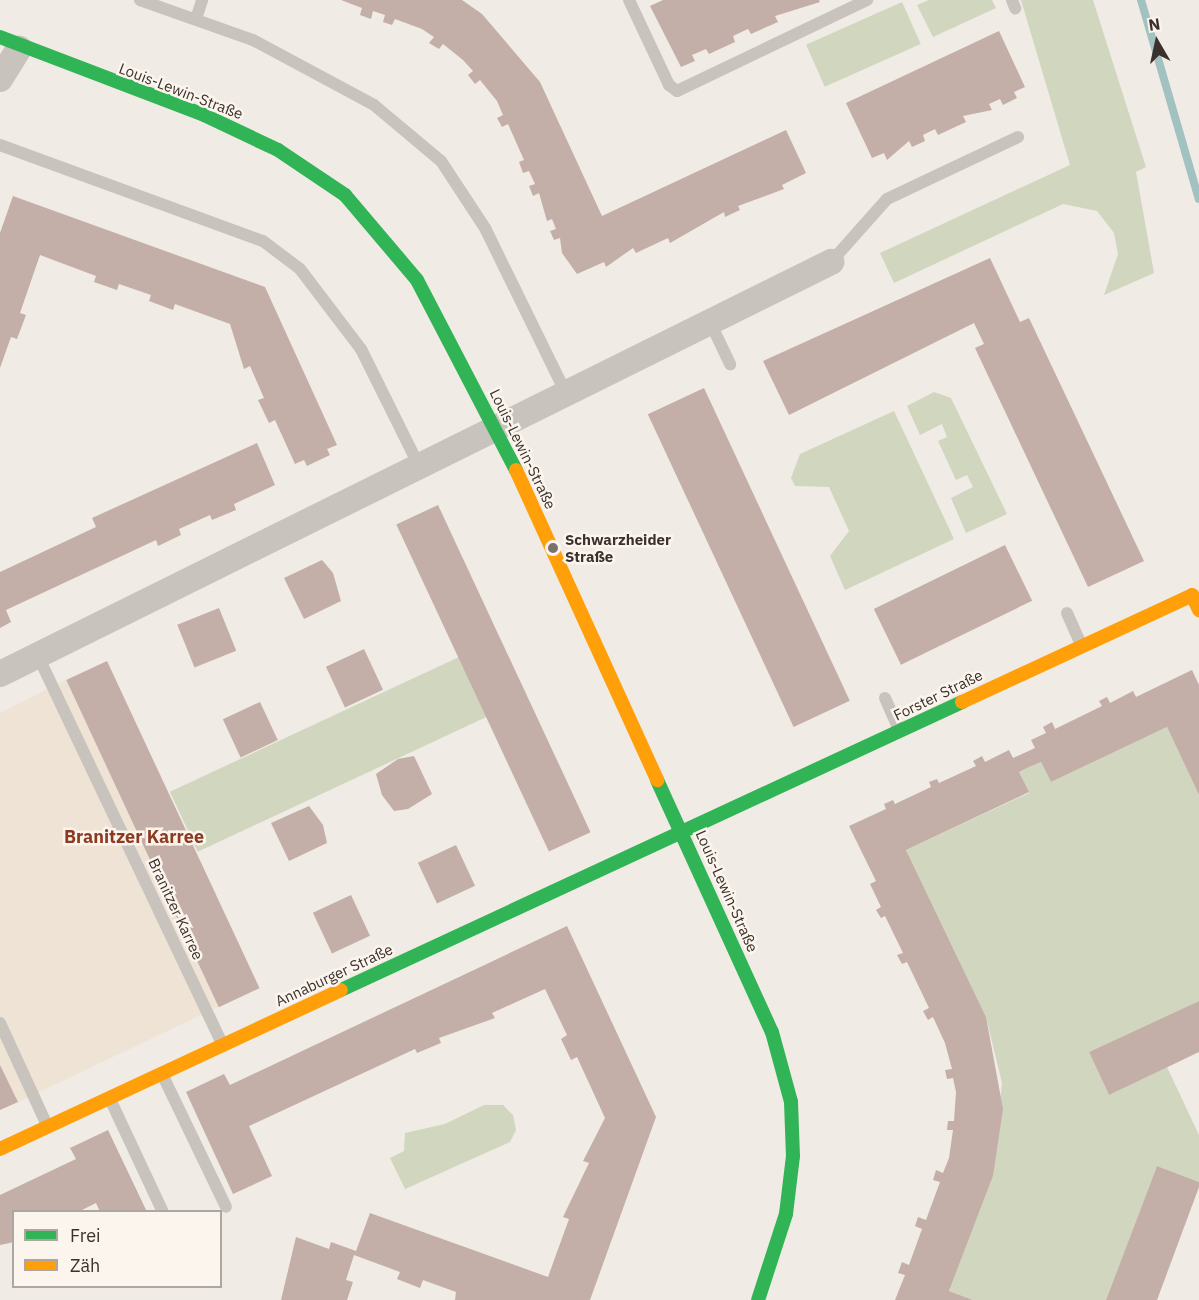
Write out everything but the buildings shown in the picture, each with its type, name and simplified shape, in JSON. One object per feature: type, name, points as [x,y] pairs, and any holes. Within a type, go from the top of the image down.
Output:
[{"type":"street","points":[[0,78],[9,42]]},
{"type":"street","name":"Louis-Lewin-Straße","points":[[9,42],[204,115],[278,150],[345,195],[417,280],[498,432],[772,1032],[791,1102],[793,1156],[786,1214],[758,1300]]},
{"type":"street","points":[[0,674],[498,432],[566,393],[831,262]]},
{"type":"street","name":"Forster Straße","points":[[682,831],[1192,595],[1199,610]]},
{"type":"street","name":"Annaburger Straße","points":[[0,1149],[682,831]]},
{"type":"lane","points":[[140,0],[253,40],[374,105],[441,161],[485,228],[566,393]]},
{"type":"lane","points":[[196,19],[202,0]]},
{"type":"lane","points":[[629,0],[669,85],[677,92],[867,0]]},
{"type":"lane","points":[[831,262],[887,199],[1018,137]]},
{"type":"lane","points":[[0,146],[263,241],[300,269],[361,349],[421,469]]},
{"type":"lane","points":[[710,322],[730,364]]},
{"type":"lane","points":[[1067,613],[1082,646]]},
{"type":"lane","name":"Branitzer Karree","points":[[38,656],[223,1045]]},
{"type":"lane","points":[[885,698],[900,732]]},
{"type":"lane","points":[[0,1023],[47,1126]]},
{"type":"lane","points":[[162,1073],[226,1208]]},
{"type":"lane","points":[[109,1098],[162,1210]]},
{"type":"green space","points":[[929,0],[992,0],[996,8],[933,37],[917,5]]},
{"type":"green space","points":[[1021,0],[1093,0],[1146,167],[1136,172],[1154,273],[1104,295],[1118,254],[1114,233],[1097,211],[1063,204],[894,283],[880,253],[1070,165]]},
{"type":"green space","points":[[902,2],[921,44],[825,87],[806,45]]},
{"type":"green space","points":[[934,392],[951,398],[1007,514],[966,533],[951,498],[973,487],[967,475],[956,480],[938,441],[947,437],[942,424],[920,435],[907,406]]},
{"type":"green space","points":[[894,411],[954,539],[845,590],[830,556],[849,531],[829,487],[795,486],[791,478],[800,454]]},
{"type":"green space","points":[[459,657],[487,717],[198,852],[170,792]]},
{"type":"green space","points":[[1167,727],[1199,795],[1199,1001],[1089,1052],[1109,1095],[1167,1067],[1199,1135],[1199,1182],[1157,1166],[1106,1300],[973,1300],[949,1291],[993,1176],[1002,1083],[986,1017],[906,850],[1029,793],[1019,772],[1029,767],[1041,762],[1051,782]]},
{"type":"green space","points":[[484,1105],[503,1105],[513,1115],[516,1130],[510,1142],[405,1189],[390,1158],[404,1151],[405,1133],[445,1124]]},
{"type":"shaded area","points":[[66,680],[220,1006],[18,1102],[0,1065],[0,713]]},
{"type":"waterway","points":[[1141,0],[1199,199]]},
{"type":"traffic: fast","points":[[0,37],[204,115],[278,150],[345,195],[417,280],[516,470]]},
{"type":"traffic: fast","points":[[341,990],[962,702]]},
{"type":"traffic: fast","points":[[657,780],[772,1032],[791,1102],[793,1156],[786,1214],[758,1300]]},
{"type":"traffic: slow","points":[[516,470],[657,780]]},
{"type":"traffic: slow","points":[[962,702],[1192,595],[1199,610]]},
{"type":"traffic: slow","points":[[0,1149],[341,990]]},
{"type":"place","name":"Schwarzheider Straße","points":[[553,548]]},
{"type":"district","name":"Branitzer Karree","points":[[134,837]]}]
